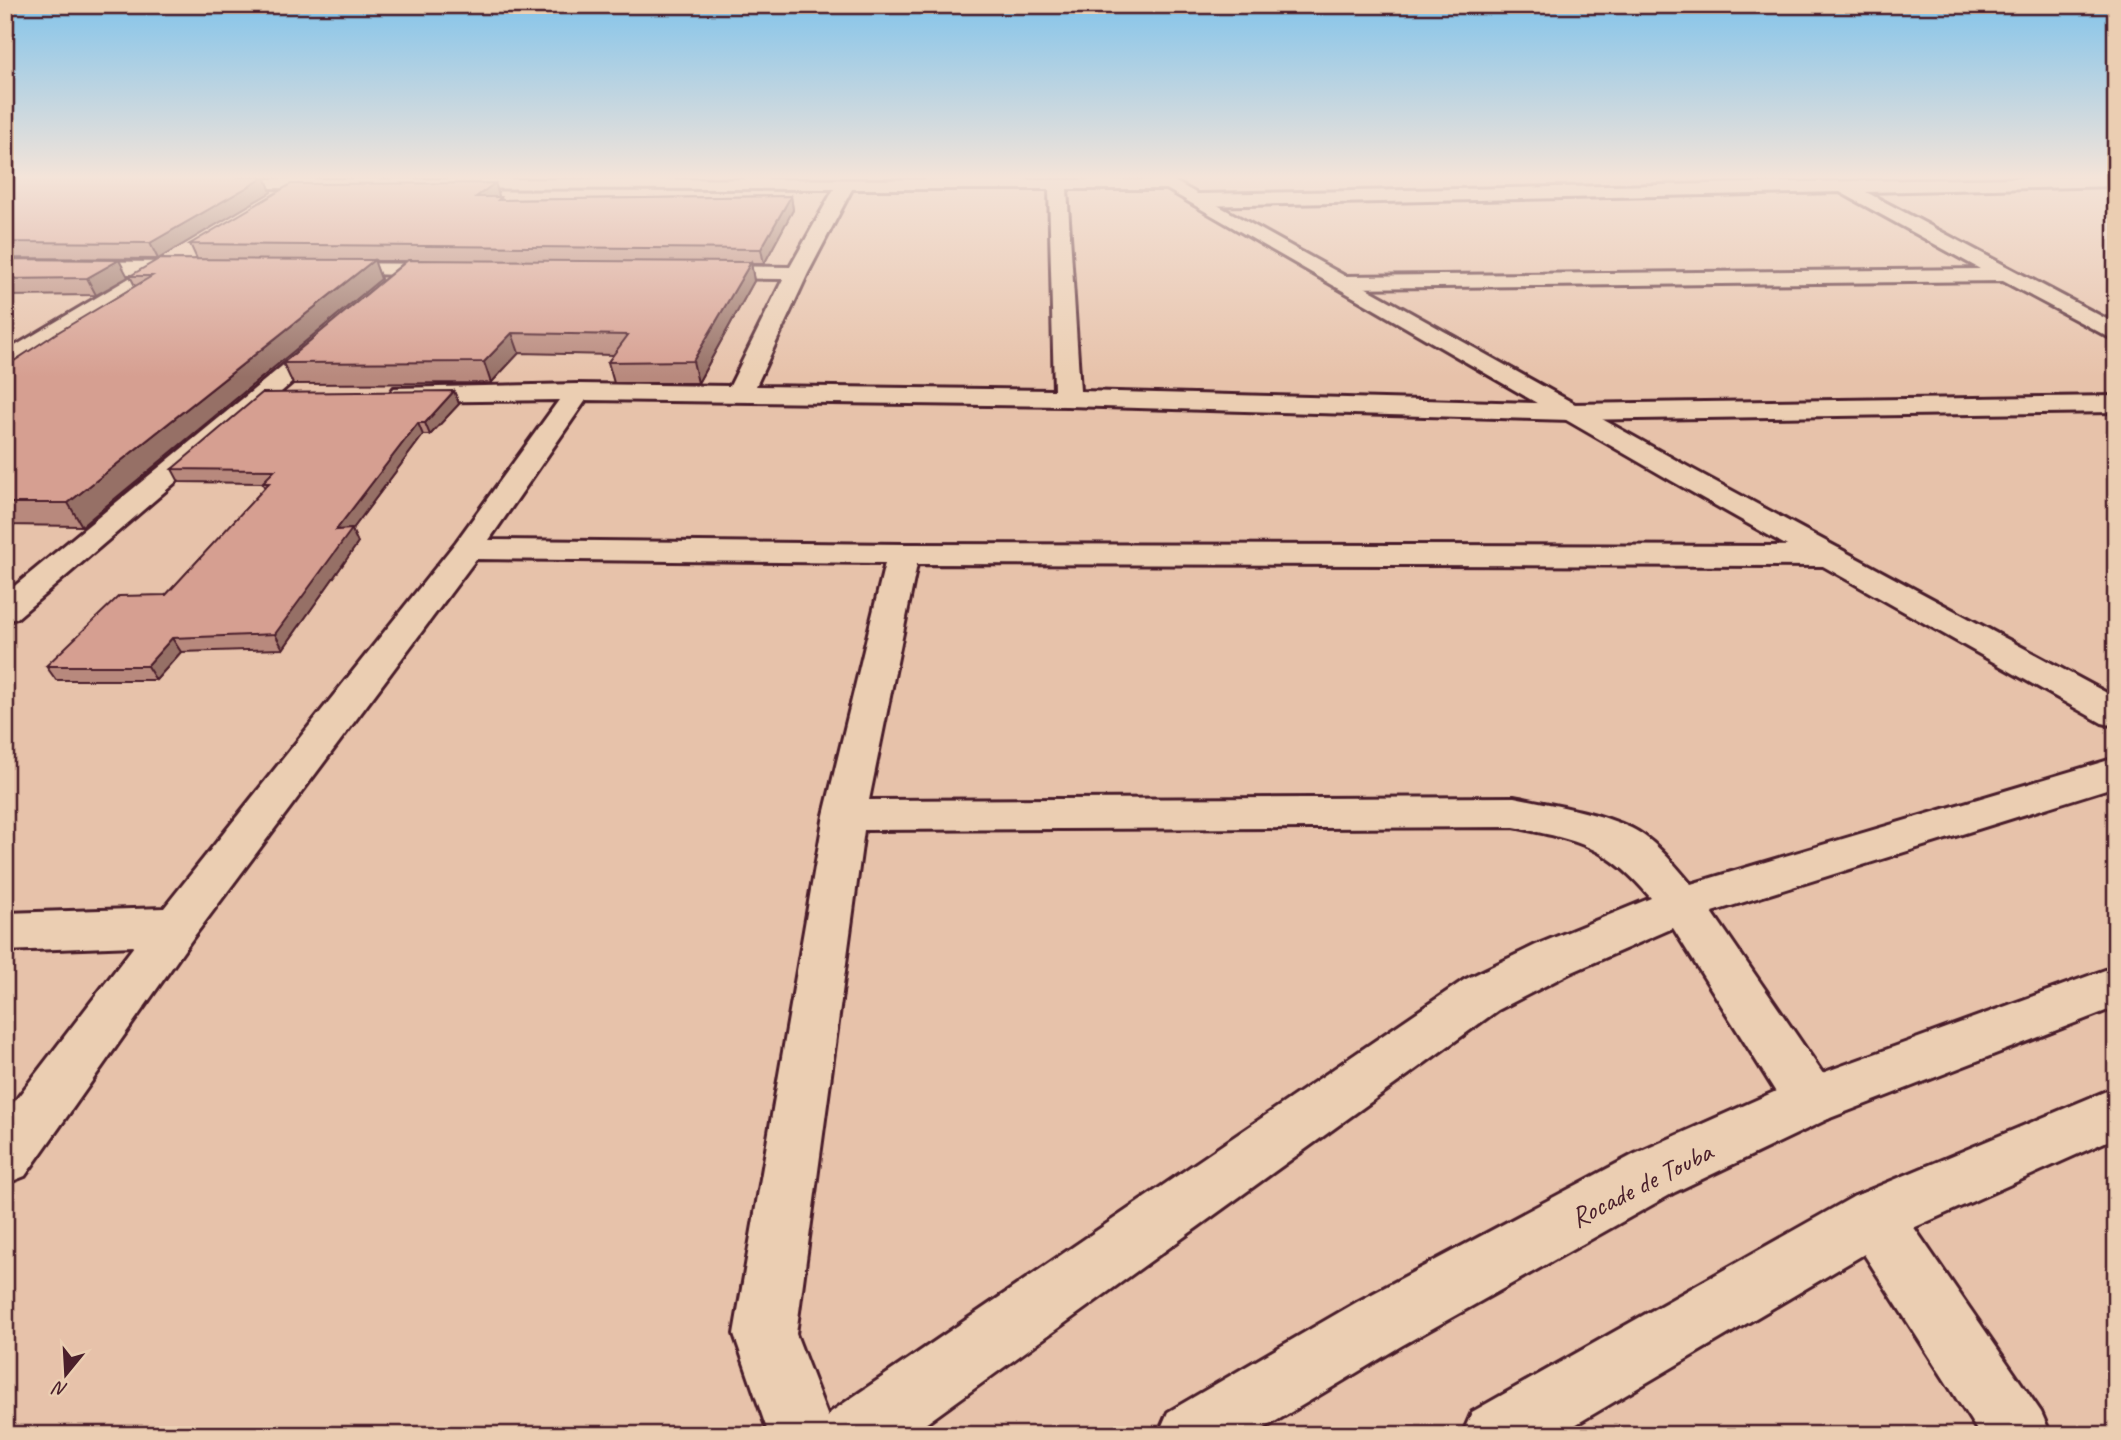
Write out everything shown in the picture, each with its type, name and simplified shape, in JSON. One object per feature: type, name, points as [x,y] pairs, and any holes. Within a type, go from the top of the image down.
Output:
[{"type":"street","points":[[740,393],[813,243]]},
{"type":"street","points":[[1061,243],[1068,398]]},
{"type":"street","points":[[1274,243],[1571,412],[2116,713]]},
{"type":"street","points":[[1948,243],[2116,334]]},
{"type":"street","points":[[5,363],[197,247]]},
{"type":"street","points":[[5,267],[217,268]]},
{"type":"street","points":[[300,269],[466,270]]},
{"type":"street","points":[[378,296],[410,270]]},
{"type":"street","points":[[673,272],[797,273]]},
{"type":"street","points":[[1343,282],[2007,275]]},
{"type":"street","points":[[5,611],[346,323]]},
{"type":"street","points":[[5,1158],[176,926],[467,549],[578,392]]},
{"type":"street","points":[[385,394],[740,393],[1068,398],[1571,412],[2116,404]]},
{"type":"street","points":[[261,396],[302,395]]},
{"type":"street","points":[[467,549],[903,554],[1829,556]]},
{"type":"street","points":[[802,1435],[765,1334],[845,815],[903,554]]},
{"type":"street","points":[[854,1435],[1481,995],[1553,959],[1682,904],[2116,772]]},
{"type":"street","points":[[845,815],[1514,812],[1568,823],[1617,840],[1653,870],[1682,904],[1811,1101]]},
{"type":"street","points":[[5,932],[176,926]]},
{"type":"street","name":"Rocade de Touba","points":[[1191,1435],[1379,1324],[1643,1179],[1811,1101],[2116,986]]},
{"type":"street","points":[[1495,1435],[1873,1217],[2116,1111]]},
{"type":"street","points":[[1873,1217],[2018,1435]]},
{"type":"building","points":[[191,243],[764,243],[761,249]]},
{"type":"building","points":[[5,259],[119,260],[87,278],[5,279]]},
{"type":"building","points":[[159,259],[374,260],[68,503],[5,503],[5,367],[152,276],[130,276]]},
{"type":"building","points":[[408,260],[751,262],[693,361],[608,362],[628,335],[512,333],[484,362],[283,363]]},
{"type":"building","points":[[454,391],[425,423],[418,423],[336,530],[352,529],[275,634],[172,638],[147,666],[46,666],[119,596],[166,595],[269,483],[262,483],[275,470],[172,469],[262,393]]}]
